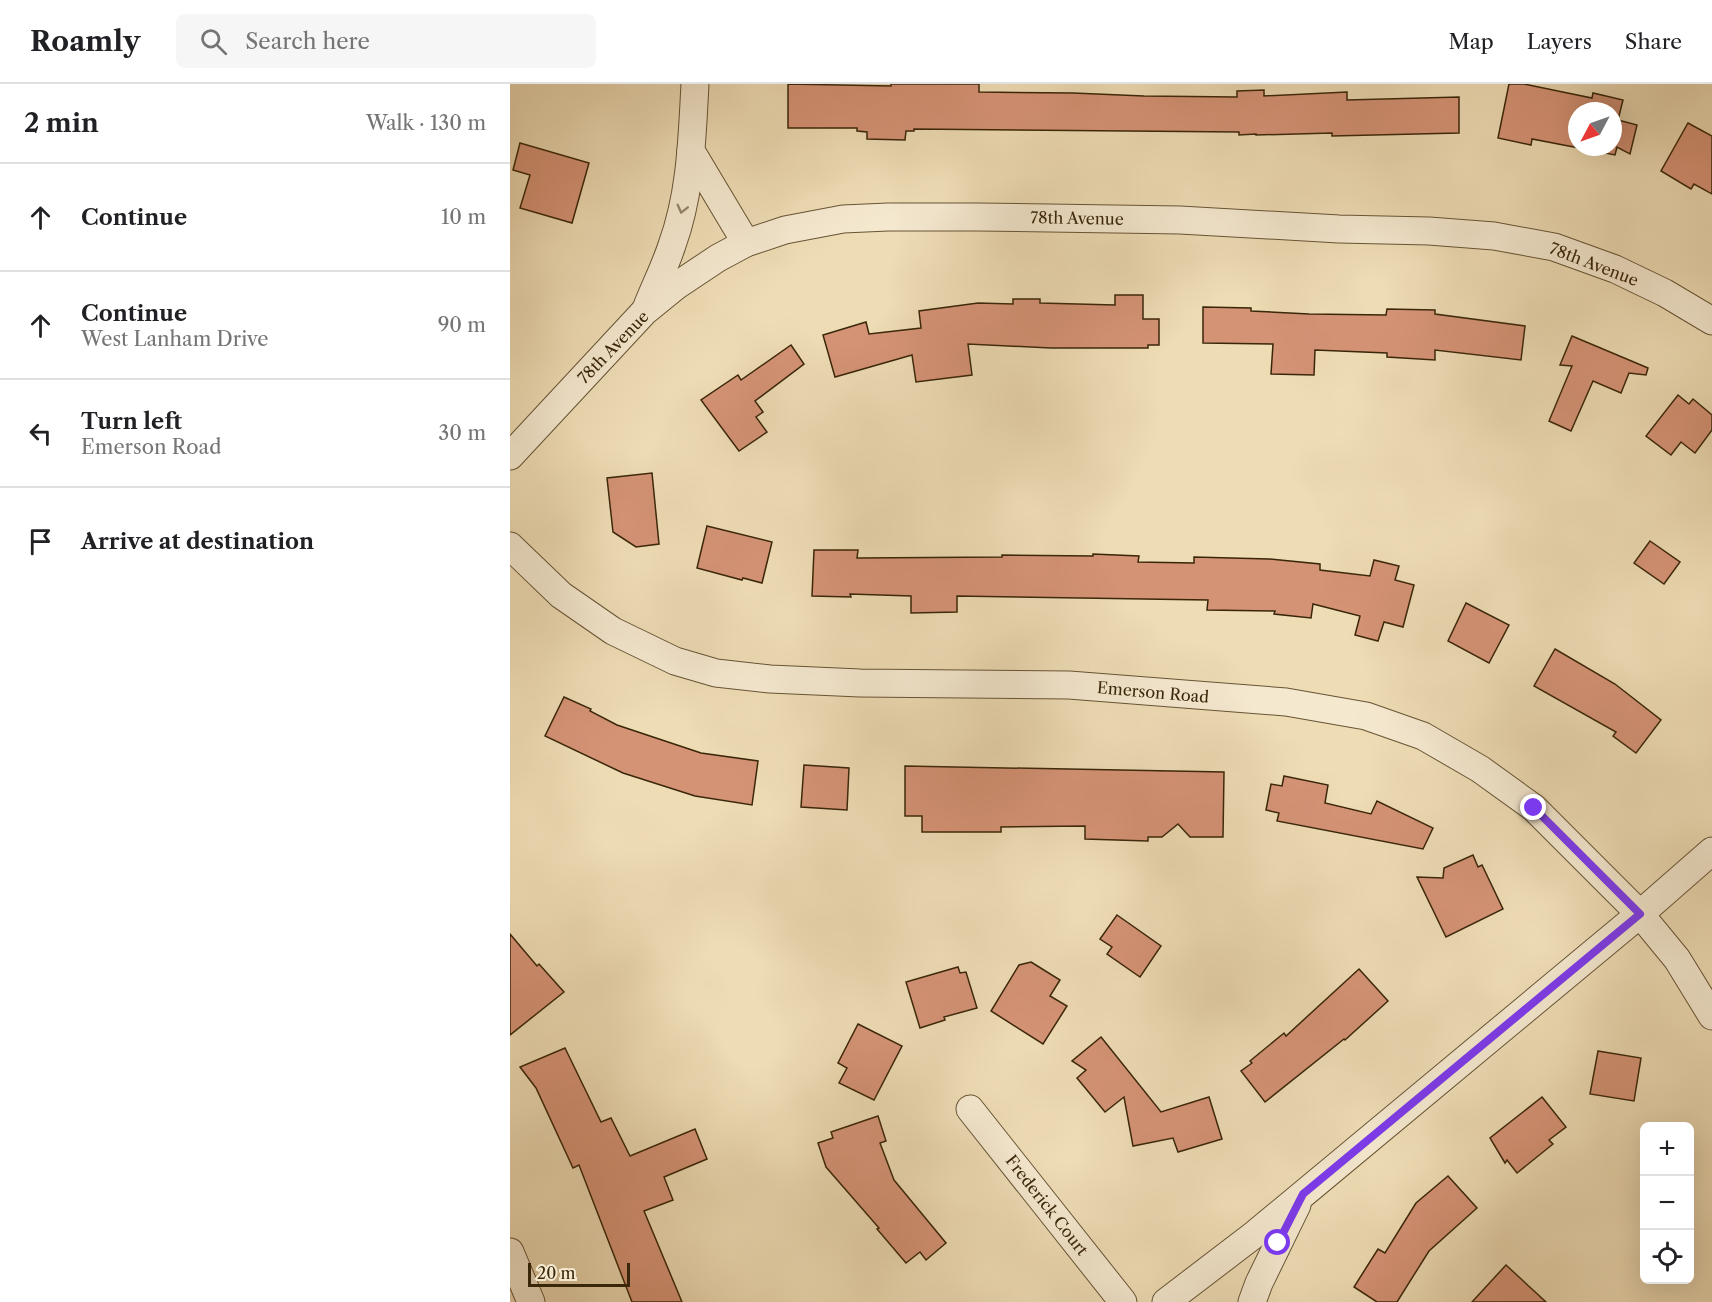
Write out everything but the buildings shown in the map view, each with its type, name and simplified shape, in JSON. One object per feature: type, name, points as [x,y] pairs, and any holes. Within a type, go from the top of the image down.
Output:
[{"type":"street","points":[[644,312],[673,244],[684,199],[692,152],[695,84]]},
{"type":"street","points":[[692,152],[746,243]]},
{"type":"street","name":"78th Avenue","points":[[510,456],[644,312],[693,275],[746,243],[784,230],[843,219],[888,217],[1180,220],[1339,229],[1440,231],[1494,236],[1554,247],[1616,269],[1665,293],[1712,321]]},
{"type":"street","name":"Emerson Road","points":[[510,546],[561,594],[613,631],[675,661],[716,673],[770,679],[1069,685],[1286,702],[1366,716],[1423,736],[1480,769],[1534,808],[1640,914],[1677,959],[1712,1016]]},
{"type":"street","points":[[1166,1302],[1255,1234],[1640,914],[1712,851]]},
{"type":"street","name":"Frederick Court","points":[[970,1109],[1123,1302]]},
{"type":"street","points":[[1252,1302],[1273,1253],[1303,1194]]},
{"type":"street","points":[[510,1252],[531,1302]]},
{"type":"route","points":[[1278,1243],[1303,1194],[1640,914],[1534,808]]}]
